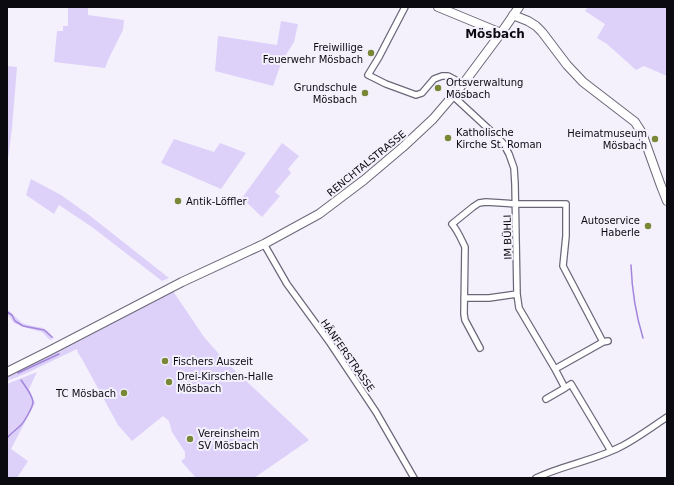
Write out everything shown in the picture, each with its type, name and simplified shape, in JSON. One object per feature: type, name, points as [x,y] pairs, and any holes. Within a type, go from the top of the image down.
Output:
[{"type":"main road","points":[[438,7],[501,33]]},
{"type":"main road","name":"RENCHTALSTRASSE","points":[[7,372],[182,282],[264,244],[319,214],[364,180],[433,119],[463,84],[519,7]]},
{"type":"main road","points":[[513,15],[536,26],[582,82],[635,122],[642,133],[667,202]]},
{"type":"street","points":[[405,7],[368,75],[416,96],[422,93],[434,79],[442,76],[448,76],[463,84]]},
{"type":"street","name":"IM BÜHLI","points":[[453,96],[503,143],[509,154],[514,168],[517,294],[519,308],[565,388]]},
{"type":"street","points":[[480,348],[465,320],[465,247],[452,224],[479,203],[566,204],[566,236],[563,266],[605,342],[555,369]]},
{"type":"street","name":"HÄNFERSTRASSE","points":[[264,244],[287,284],[330,343],[376,412],[414,478]]},
{"type":"street","points":[[464,298],[489,298],[517,294]]},
{"type":"street","points":[[546,399],[571,384],[610,451]]},
{"type":"street","points":[[536,478],[548,472],[600,456],[621,447],[667,418]]},
{"type":"shaded area","points":[[68,7],[88,7],[88,15],[124,20],[123,30],[105,68],[54,62],[57,31],[63,31],[63,26],[68,26]]},
{"type":"shaded area","points":[[588,7],[667,7],[667,76],[644,66],[636,70],[607,44],[597,38],[605,24],[585,11]]},
{"type":"shaded area","points":[[281,21],[298,24],[294,42],[282,61],[273,86],[215,71],[218,36],[277,45]]},
{"type":"shaded area","points":[[7,66],[17,67],[7,167]]},
{"type":"shaded area","points":[[174,139],[214,152],[220,143],[246,153],[221,189],[161,163]]},
{"type":"shaded area","points":[[282,143],[299,156],[288,169],[291,173],[275,192],[280,196],[262,217],[242,198]]},
{"type":"shaded area","points":[[31,179],[61,195],[89,215],[169,278],[162,281],[92,227],[59,205],[54,214],[26,195]]},
{"type":"shaded area","points":[[173,291],[204,337],[227,363],[309,440],[254,478],[196,478],[181,461],[185,458],[185,452],[172,432],[169,421],[163,416],[132,441],[118,425],[77,349],[7,381],[7,375]]},
{"type":"shaded area","points":[[7,309],[22,323],[43,328],[54,338],[50,340],[42,332],[14,323],[7,315]]},
{"type":"shaded area","points":[[37,372],[29,389],[35,403],[11,449],[28,461],[17,478],[7,478],[7,384]]},
{"type":"waterway","points":[[631,265],[634,302],[643,338]]},
{"type":"waterway","points":[[7,312],[12,315],[15,321],[23,326],[44,330],[52,337]]},
{"type":"waterway","points":[[18,373],[59,354]]},
{"type":"waterway","points":[[7,438],[19,427],[33,404],[31,396],[21,380]]},
{"type":"place","name":"Freiwillige Feuerwehr Mösbach","points":[[371,53]]},
{"type":"place","name":"Ortsverwaltung Mösbach","points":[[438,88]]},
{"type":"place","name":"Grundschule Mösbach","points":[[365,93]]},
{"type":"place","name":"Katholische Kirche St. Roman","points":[[448,138]]},
{"type":"place","name":"Heimatmuseum Mösbach","points":[[655,139]]},
{"type":"place","name":"Antik-Löffler","points":[[178,201]]},
{"type":"place","name":"Autoservice Haberle","points":[[648,226]]},
{"type":"place","name":"Fischers Auszeit","points":[[165,361]]},
{"type":"place","name":"Drei-Kirschen-Halle Mösbach","points":[[169,382]]},
{"type":"place","name":"TC Mösbach","points":[[124,393]]},
{"type":"place","name":"Vereinsheim SV Mösbach","points":[[190,439]]},
{"type":"district","name":"Mösbach","points":[[495,34]]}]
